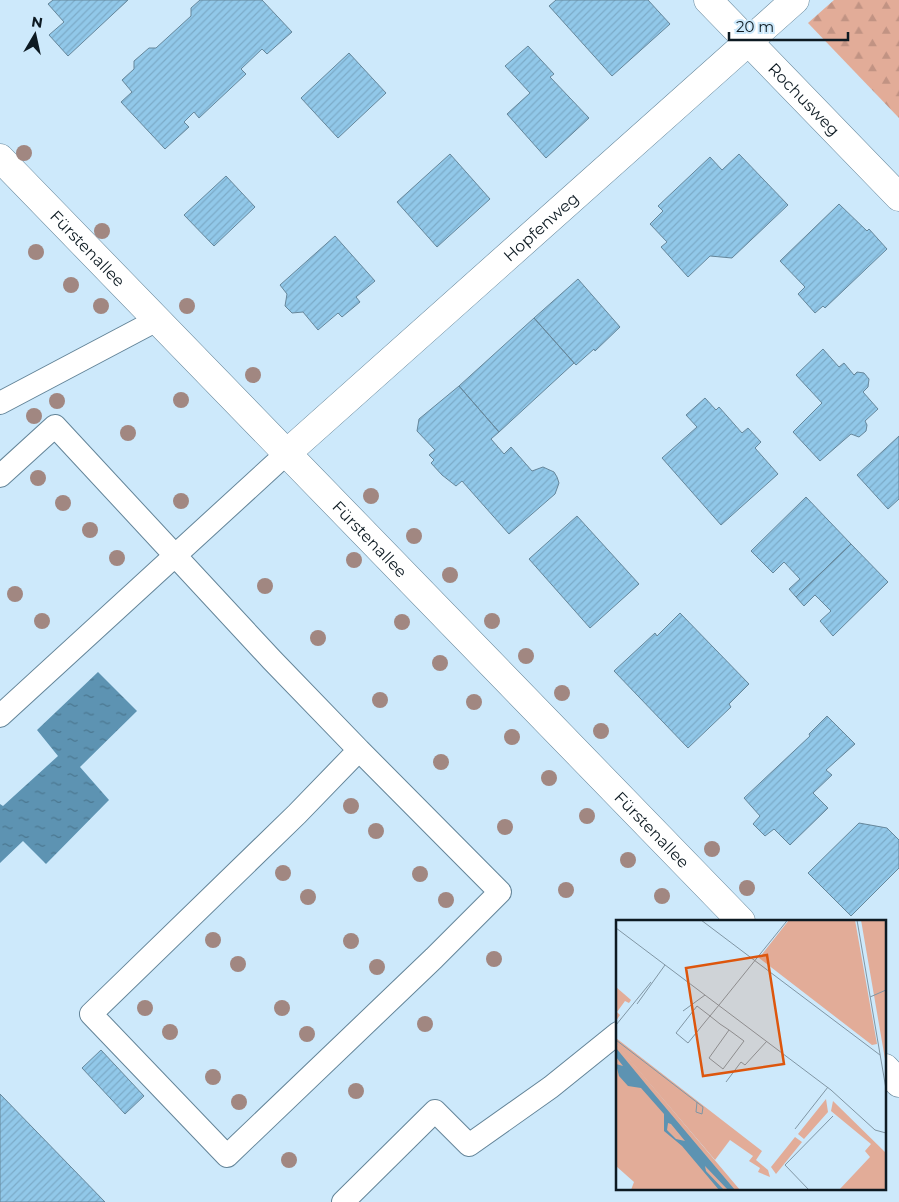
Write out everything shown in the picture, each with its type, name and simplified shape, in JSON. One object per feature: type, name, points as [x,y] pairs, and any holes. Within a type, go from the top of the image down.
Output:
[{"type":"street","name":"Rochusweg","points":[[708,0],[899,197]]},
{"type":"street","name":"Hopfenweg","points":[[287,453],[795,0]]},
{"type":"street","name":"Fürstenallee","points":[[0,158],[93,251],[157,320],[740,920]]},
{"type":"street","points":[[886,1069],[899,1082]]},
{"type":"lane","points":[[0,403],[157,320]]},
{"type":"lane","points":[[0,476],[55,426],[175,557],[360,750],[500,892],[427,965],[227,1156],[91,1014],[297,814],[360,750]]},
{"type":"lane","points":[[0,716],[287,453]]},
{"type":"lane","points":[[343,1202],[434,1111],[469,1145],[551,1087],[616,1035]]},
{"type":"green space","points":[[834,0],[899,0],[899,118],[808,23]]},
{"type":"water","points":[[98,672],[137,711],[80,767],[109,800],[46,864],[23,841],[0,863],[0,804],[3,806],[58,756],[37,730]]},
{"type":"building","points":[[53,0],[128,0],[68,56],[49,35],[64,22],[48,4]]},
{"type":"building","points":[[200,0],[262,0],[292,32],[267,54],[262,49],[241,69],[246,74],[199,118],[194,112],[184,122],[189,127],[165,149],[121,102],[132,92],[122,80],[134,69],[134,61],[149,48],[156,48],[191,16],[191,8]]},
{"type":"building","points":[[556,0],[648,0],[670,24],[612,76],[549,6]]},
{"type":"building","points":[[528,46],[554,74],[550,77],[589,118],[546,158],[507,114],[530,93],[505,66]]},
{"type":"building","points":[[349,53],[386,93],[338,138],[301,98]]},
{"type":"building","points":[[450,154],[490,199],[437,247],[397,202]]},
{"type":"building","points":[[739,154],[788,205],[732,258],[710,256],[688,277],[661,247],[667,242],[650,224],[663,211],[658,206],[710,157],[722,170]]},
{"type":"building","points":[[226,176],[255,207],[214,246],[184,215]]},
{"type":"building","points":[[839,204],[867,231],[869,229],[887,249],[825,308],[823,306],[815,313],[798,294],[805,287],[780,261]]},
{"type":"building","points":[[335,236],[375,281],[356,297],[360,302],[342,317],[338,313],[318,330],[303,312],[292,313],[285,306],[287,294],[280,285]]},
{"type":"building","points":[[578,279],[620,327],[595,351],[594,349],[576,365],[534,318]]},
{"type":"building","points":[[534,318],[574,363],[499,432],[459,386]]},
{"type":"building","points":[[823,349],[839,367],[844,363],[854,375],[857,372],[864,373],[869,379],[868,387],[863,392],[878,409],[865,421],[867,425],[866,431],[859,437],[851,434],[820,461],[793,432],[822,403],[796,375]]},
{"type":"building","points":[[459,386],[499,432],[491,439],[504,454],[511,447],[532,471],[543,467],[554,472],[557,477],[559,483],[555,494],[509,534],[462,481],[456,486],[431,463],[434,460],[429,455],[435,450],[417,431],[419,419]]},
{"type":"building","points":[[705,398],[716,410],[719,407],[742,433],[748,428],[761,442],[755,448],[778,474],[721,525],[662,458],[697,427],[686,415]]},
{"type":"building","points":[[899,436],[899,499],[888,509],[857,475]]},
{"type":"building","points":[[806,497],[851,544],[796,597],[789,589],[800,579],[784,562],[773,573],[751,551]]},
{"type":"building","points":[[577,516],[639,584],[590,628],[529,559]]},
{"type":"building","points":[[851,544],[888,582],[833,636],[820,621],[831,611],[815,595],[804,606],[796,597]]},
{"type":"building","points":[[680,613],[749,684],[729,704],[731,707],[688,748],[614,671],[655,633],[657,636]]},
{"type":"building","points":[[827,716],[855,744],[826,770],[832,775],[813,793],[828,808],[790,845],[774,829],[765,836],[753,824],[760,816],[744,798],[810,736],[809,734]]},
{"type":"building","points":[[859,823],[887,828],[899,840],[899,868],[851,916],[808,873]]},
{"type":"building","points":[[101,1050],[144,1096],[125,1114],[82,1068]]},
{"type":"building","points":[[0,1094],[105,1202],[0,1202]]}]
